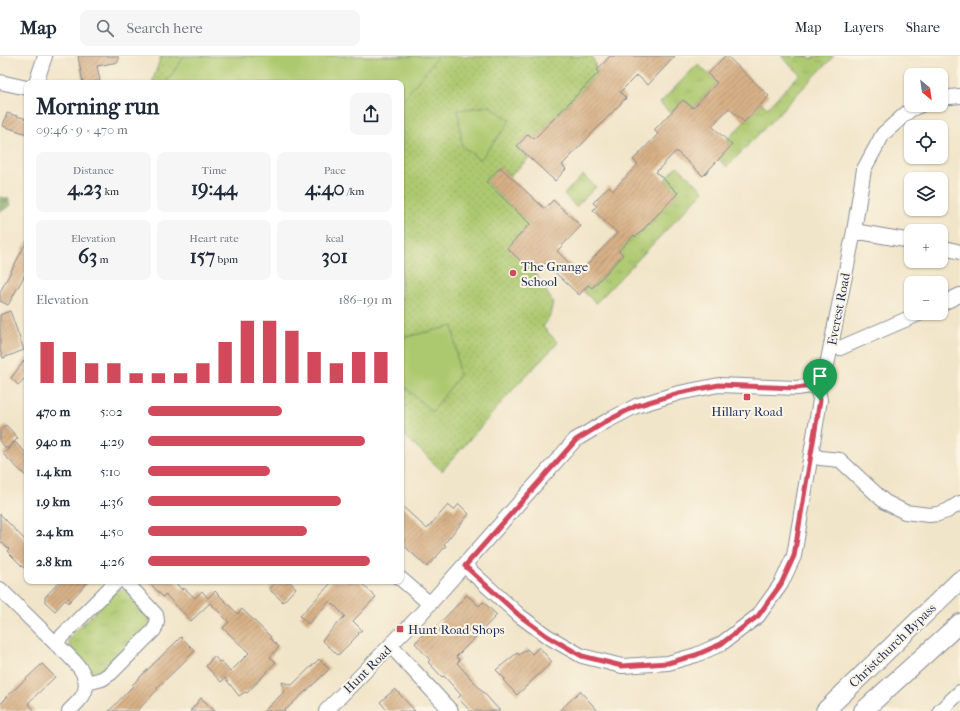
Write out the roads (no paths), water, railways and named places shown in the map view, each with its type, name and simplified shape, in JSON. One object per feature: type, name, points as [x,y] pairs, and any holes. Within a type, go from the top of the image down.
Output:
[{"type":"main road","name":"Christchurch Bypass","points":[[825,711],[960,580]]},
{"type":"main road","points":[[863,711],[960,623]]},
{"type":"street","points":[[37,80],[45,56]]},
{"type":"street","points":[[0,82],[24,87]]},
{"type":"street","points":[[948,97],[960,96]]},
{"type":"street","name":"Everest Road","points":[[817,385],[824,380],[854,231],[864,169],[883,134],[908,112]]},
{"type":"street","points":[[854,231],[904,240]]},
{"type":"street","points":[[948,249],[960,252]]},
{"type":"street","points":[[948,301],[960,296]]},
{"type":"street","points":[[831,347],[840,348],[905,320]]},
{"type":"street","name":"Hunt Road","points":[[326,711],[391,646],[430,604],[576,440],[607,421],[636,406],[679,393],[719,385],[797,388],[817,385]]},
{"type":"street","points":[[465,566],[526,620],[547,636],[582,656],[622,666],[668,663],[696,655],[721,644],[758,616],[781,584],[794,556],[820,400],[817,385]]},
{"type":"street","points":[[812,454],[820,458],[840,460],[885,502],[905,512],[930,515],[938,514],[947,511],[960,503]]},
{"type":"street","points":[[404,582],[430,604]]},
{"type":"street","points":[[55,643],[114,584]]},
{"type":"street","points":[[87,683],[102,679],[111,673],[154,630],[157,624],[158,620],[156,615],[128,584]]},
{"type":"street","points":[[0,589],[78,665],[82,672],[87,683],[84,694],[68,711]]},
{"type":"street","points":[[391,646],[451,711]]},
{"type":"street","points":[[940,711],[960,692]]},
{"type":"place","name":"The Grange School","points":[[513,273]]},
{"type":"place","name":"Hillary Road","points":[[747,397]]},
{"type":"place","name":"Hunt Road Shops","points":[[400,629]]}]
